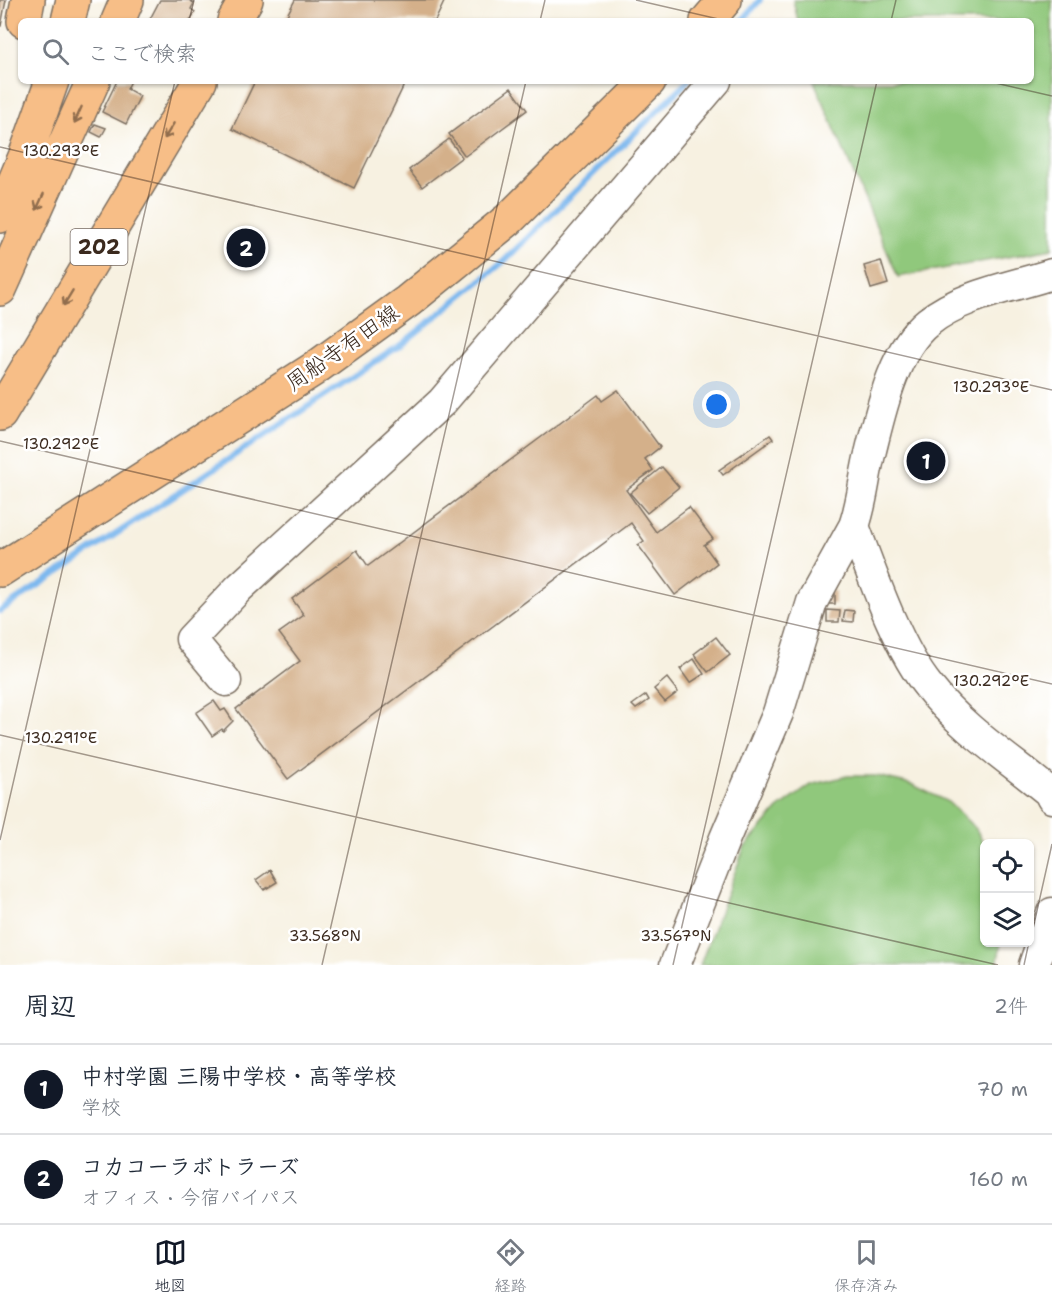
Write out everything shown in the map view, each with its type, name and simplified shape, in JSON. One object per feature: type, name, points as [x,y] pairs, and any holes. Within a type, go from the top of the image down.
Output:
[{"type":"main road","points":[[25,18],[28,0]]},
{"type":"main road","points":[[38,0],[39,18]]},
{"type":"main road","points":[[69,18],[73,0]]},
{"type":"main road","points":[[119,18],[127,0]]},
{"type":"main road","points":[[236,18],[246,0]]},
{"type":"main road","points":[[710,18],[725,0]]},
{"type":"main road","points":[[25,157],[37,84]]},
{"type":"main road","points":[[0,216],[25,157],[51,84]]},
{"type":"main road","points":[[0,289],[92,84]]},
{"type":"main road","name":"202","points":[[0,414],[198,84]]},
{"type":"main road","name":"周船寺有田線","points":[[0,570],[314,369],[408,301],[509,219],[647,84]]},
{"type":"lane","points":[[226,681],[191,639],[239,588],[442,402],[713,84]]},
{"type":"lane","points":[[675,965],[724,838],[778,713],[812,602],[854,526],[861,507],[868,462],[882,405],[903,354],[928,322],[966,301],[1052,274]]},
{"type":"lane","points":[[854,526],[876,585],[928,686],[954,714],[1049,792],[1052,798]]},
{"type":"lane","points":[[1034,965],[1052,913]]},
{"type":"green space","points":[[793,0],[1052,0],[1052,249],[898,277],[815,84],[1034,84],[1034,18],[797,18]]},
{"type":"green space","points":[[847,776],[877,776],[911,784],[948,802],[976,829],[981,839],[980,947],[1000,947],[997,965],[700,965],[744,848],[778,809],[811,785]]},
{"type":"building","points":[[0,0],[6,0],[1,26],[0,26]]},
{"type":"building","points":[[160,0],[189,0],[194,3],[191,9],[195,12],[192,18],[151,18]]},
{"type":"building","points":[[295,0],[445,0],[436,18],[286,18]]},
{"type":"building","points":[[116,84],[130,84],[127,89],[140,96],[126,124],[102,112]]},
{"type":"building","points":[[254,84],[405,84],[354,188],[232,129]]},
{"type":"building","points":[[511,88],[527,110],[465,156],[449,134]]},
{"type":"building","points":[[95,124],[106,128],[101,137],[91,132]]},
{"type":"building","points":[[449,139],[462,157],[422,187],[409,170]]},
{"type":"building","points":[[881,261],[888,284],[871,289],[864,266]]},
{"type":"building","points":[[618,390],[660,447],[645,459],[653,470],[626,490],[656,532],[689,507],[713,539],[704,545],[717,563],[675,595],[638,545],[644,541],[631,523],[288,779],[236,709],[300,661],[279,633],[304,615],[292,599],[357,550],[368,566],[598,395],[602,401]]},
{"type":"building","points":[[770,435],[773,439],[723,475],[719,470]]},
{"type":"building","points":[[662,467],[679,487],[647,513],[630,493]]},
{"type":"building","points":[[828,591],[835,591],[835,604],[827,604]]},
{"type":"building","points":[[827,610],[840,611],[839,622],[827,622]]},
{"type":"building","points":[[845,610],[854,611],[853,622],[843,621]]},
{"type":"building","points":[[716,637],[730,655],[708,672],[694,654]]},
{"type":"building","points":[[694,659],[704,674],[690,683],[680,669]]},
{"type":"building","points":[[667,678],[678,692],[665,702],[654,689]]},
{"type":"building","points":[[646,695],[649,700],[636,709],[632,705]]},
{"type":"building","points":[[214,701],[221,711],[225,709],[233,721],[223,731],[222,729],[212,736],[196,713]]},
{"type":"building","points":[[270,870],[277,882],[264,890],[256,880]]},
{"type":"waterway","points":[[745,18],[760,0]]},
{"type":"waterway","points":[[0,611],[402,344],[502,263],[685,84]]},
{"type":"place","name":"コカコーラボトラーズ","points":[[246,248]]},
{"type":"place","name":"中村学園 三陽中学校・高等学校","points":[[926,461]]}]
